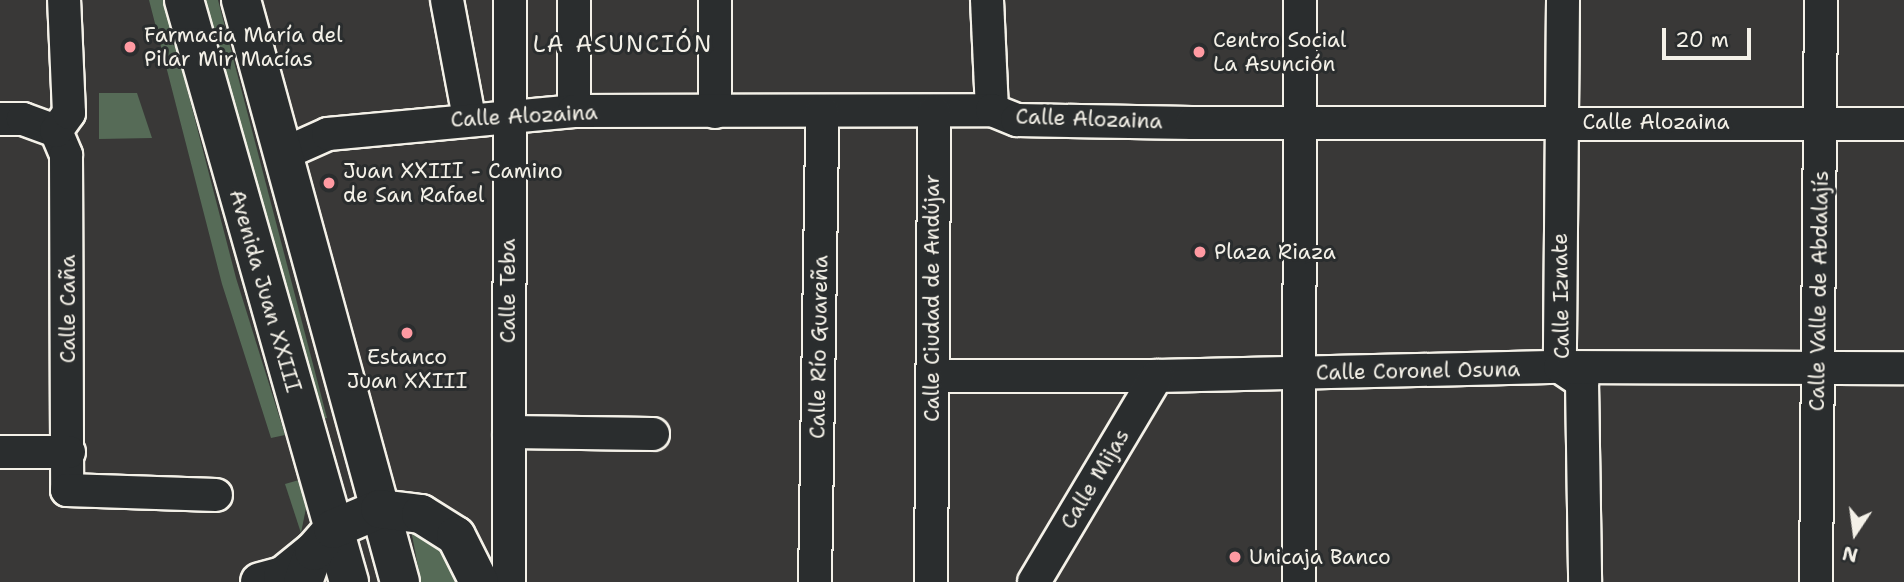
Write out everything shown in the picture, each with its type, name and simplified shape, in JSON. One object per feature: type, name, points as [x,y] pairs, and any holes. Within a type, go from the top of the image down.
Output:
[{"type":"main road","name":"Avenida Juan XXIII","points":[[184,0],[317,554],[349,582]]},
{"type":"main road","points":[[241,0],[281,155],[400,582]]},
{"type":"main road","points":[[260,582],[283,576],[380,509],[421,514],[456,536],[490,579]]},
{"type":"street","points":[[0,119],[23,119],[56,131],[69,113],[64,0]]},
{"type":"street","points":[[447,0],[469,117]]},
{"type":"street","name":"Calle Teba","points":[[490,579],[509,432],[510,0]]},
{"type":"street","points":[[574,0],[575,111]]},
{"type":"street","points":[[715,0],[715,113]]},
{"type":"street","points":[[987,0],[992,110]]},
{"type":"street","points":[[1299,582],[1300,0]]},
{"type":"street","name":"Calle Iznate","points":[[1563,0],[1559,121],[1560,367],[1582,383],[1585,582]]},
{"type":"street","name":"Calle Valle de Abdalajís","points":[[1816,582],[1821,0]]},
{"type":"street","name":"Calle Alozaina","points":[[281,155],[328,134],[469,117],[575,111],[715,113],[992,110],[1017,120],[1904,124]]},
{"type":"street","name":"Calle Río Guareña","points":[[815,582],[822,111]]},
{"type":"street","name":"Calle Ciudad de Andújar","points":[[931,582],[934,112]]},
{"type":"street","name":"Calle Caña","points":[[56,131],[66,155],[69,452],[67,490],[216,495]]},
{"type":"street","name":"Calle Coronel Osuna","points":[[932,376],[1157,376],[1560,367],[1904,368]]},
{"type":"street","name":"Calle Mijas","points":[[1034,582],[1157,376]]},
{"type":"street","points":[[509,432],[653,434]]},
{"type":"street","points":[[0,452],[69,452]]},
{"type":"green space","points":[[149,0],[164,0],[236,278],[285,435],[271,438],[222,284]]},
{"type":"green space","points":[[204,0],[218,0],[327,418],[320,420]]},
{"type":"green space","points":[[99,93],[137,93],[152,138],[99,139]]},
{"type":"green space","points":[[299,480],[306,508],[301,533],[285,484]]},
{"type":"green space","points":[[411,530],[430,537],[451,556],[461,582],[421,582]]},
{"type":"place","name":"Farmacia María del Pilar Mir Macías","points":[[130,47]]},
{"type":"place","name":"Centro Social La Asunción","points":[[1199,52]]},
{"type":"place","name":"Juan XXIII - Camino de San Rafael","points":[[329,183]]},
{"type":"place","name":"Plaza Riaza","points":[[1200,252]]},
{"type":"place","name":"Estanco Juan XXIII","points":[[407,333]]},
{"type":"place","name":"Unicaja Banco","points":[[1235,557]]},
{"type":"district","name":"LA ASUNCIÓN","points":[[623,44]]}]
